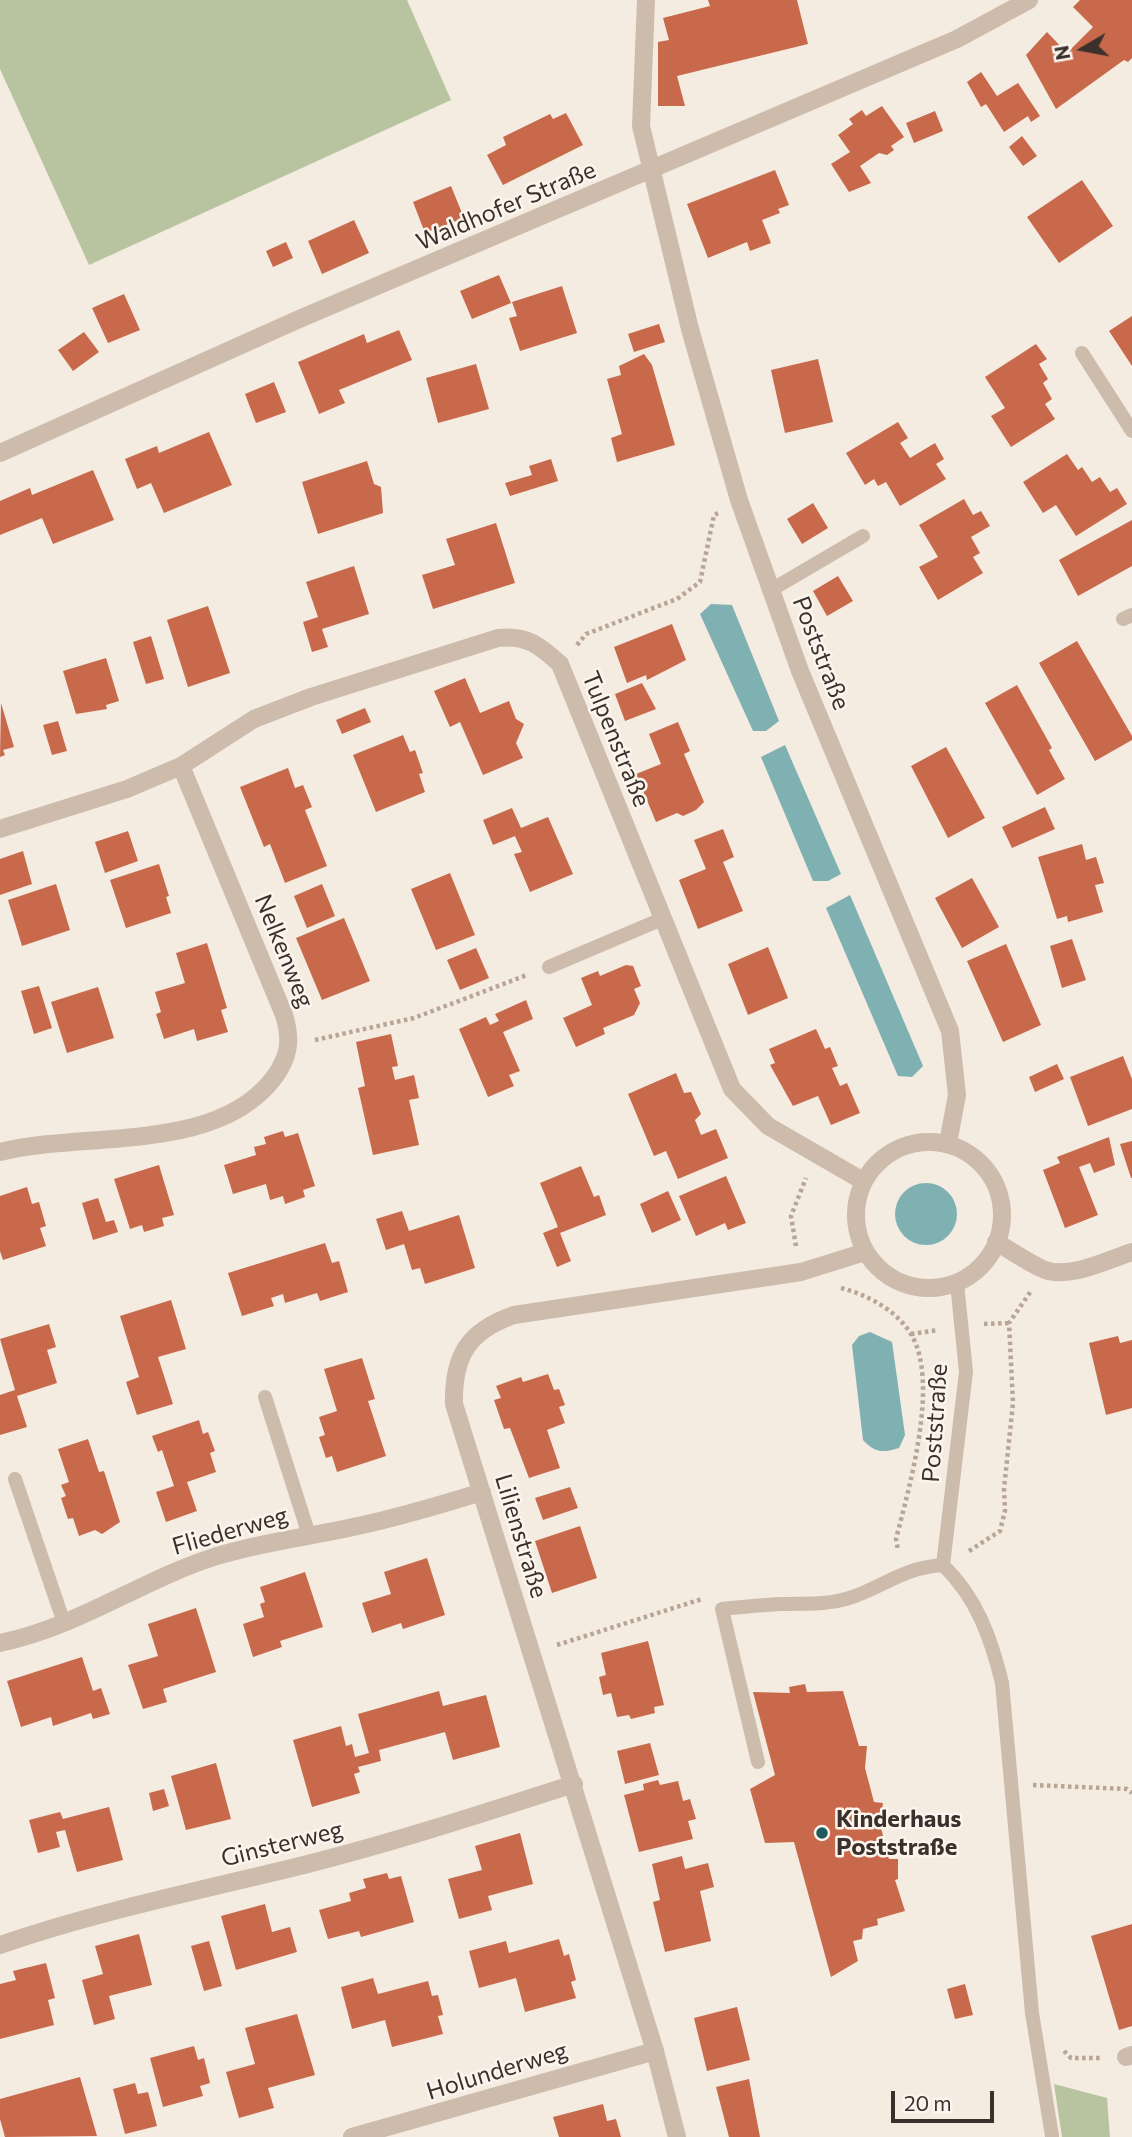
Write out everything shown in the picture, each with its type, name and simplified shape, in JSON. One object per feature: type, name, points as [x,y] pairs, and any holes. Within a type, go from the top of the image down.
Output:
[{"type":"street","name":"Poststraße","points":[[646,0],[642,126],[650,172],[690,329],[739,500],[800,671],[950,1031],[957,1095],[948,1143]]},
{"type":"street","name":"Waldhofer Straße","points":[[0,453],[297,320],[650,172],[957,39],[1029,0]]},
{"type":"street","name":"Tulpenstraße","points":[[0,829],[127,789],[181,766],[254,719],[311,697],[498,638],[517,636],[535,641],[560,664],[733,1088],[750,1111],[768,1126],[863,1181]]},
{"type":"street","name":"Nelkenweg","points":[[0,1152],[51,1142],[173,1133],[236,1111],[262,1093],[283,1066],[290,1046],[284,1015],[181,766]]},
{"type":"street","points":[[909,1143],[948,1143],[973,1156],[992,1178],[1000,1196],[1002,1214],[996,1242],[981,1267],[957,1283],[929,1289],[910,1286],[877,1267],[865,1252],[857,1234],[857,1196],[863,1181],[891,1151],[909,1143]]},
{"type":"street","points":[[996,1242],[1046,1270],[1076,1270],[1132,1252]]},
{"type":"street","name":"Lilienstraße","points":[[677,2137],[655,2051],[574,1784],[454,1404],[454,1383],[459,1362],[480,1330],[514,1315],[801,1272],[865,1252]]},
{"type":"street","name":"Fliederweg","points":[[0,1643],[64,1623],[190,1565],[269,1542],[366,1524],[482,1492]]},
{"type":"street","name":"Ginsterweg","points":[[0,1945],[60,1924],[306,1864],[432,1829],[574,1784]]},
{"type":"street","name":"Holunderweg","points":[[352,2137],[443,2114],[655,2051]]},
{"type":"lane","points":[[1083,353],[1132,431]]},
{"type":"lane","points":[[771,590],[863,536]]},
{"type":"lane","points":[[549,967],[662,919]]},
{"type":"lane","name":"Poststraße","points":[[943,1565],[966,1372],[957,1283]]},
{"type":"lane","points":[[265,1397],[309,1535]]},
{"type":"lane","points":[[15,1479],[64,1623]]},
{"type":"lane","points":[[758,1762],[722,1609],[783,1604],[811,1605],[848,1599],[902,1572],[943,1565],[961,1583],[975,1605],[1002,1683],[1032,2013],[1052,2136]]},
{"type":"path","points":[[560,664],[586,634],[677,599],[699,582],[714,516],[739,500]]},
{"type":"path","points":[[290,1046],[414,1018],[549,967]]},
{"type":"path","points":[[816,1154],[791,1216],[804,1286],[832,1285],[876,1301],[896,1317],[915,1344],[922,1393],[920,1434],[896,1539],[902,1572]]},
{"type":"path","points":[[943,1565],[1000,1531],[1005,1511],[1004,1489],[1013,1402],[1009,1323],[1046,1270]]},
{"type":"path","points":[[531,1653],[702,1599],[722,1609]]},
{"type":"path","points":[[1012,1783],[1127,1789],[1132,1793]]},
{"type":"path","points":[[1063,2049],[1071,2058],[1129,2056]]},
{"type":"green space","points":[[0,0],[407,0],[451,100],[89,265],[0,69]]},
{"type":"green space","points":[[1054,2084],[1107,2098],[1110,2137],[1062,2137]]},
{"type":"water","points":[[711,604],[732,605],[779,721],[766,731],[753,731],[700,614]]},
{"type":"water","points":[[785,745],[841,874],[828,881],[813,881],[761,757]]},
{"type":"water","points":[[850,895],[923,1066],[912,1077],[898,1076],[826,908]]},
{"type":"water","points":[[920,1183],[932,1183],[948,1192],[955,1202],[955,1226],[948,1236],[932,1245],[920,1245],[909,1240],[900,1231],[895,1220],[895,1208],[900,1197],[909,1188]]},
{"type":"water","points":[[870,1332],[892,1342],[905,1435],[899,1448],[888,1451],[875,1450],[863,1440],[852,1345],[859,1336]]},
{"type":"building","points":[[708,0],[797,0],[808,44],[677,76],[685,106],[658,106],[658,42],[669,40],[663,18],[710,6]]},
{"type":"building","points":[[1080,0],[1132,0],[1132,58],[1128,62],[1124,60],[1056,109],[1026,55],[1047,32],[1067,53],[1093,27],[1073,7]]},
{"type":"building","points":[[981,72],[997,96],[1018,83],[1040,116],[1031,122],[1028,116],[1004,132],[986,104],[981,107],[967,82]]},
{"type":"building","points":[[882,106],[904,137],[891,146],[894,150],[887,155],[879,153],[860,166],[871,183],[849,192],[831,164],[850,152],[838,135],[853,124],[849,119],[862,110],[866,116]]},
{"type":"building","points":[[935,111],[943,131],[914,143],[906,123]]},
{"type":"building","points":[[566,113],[583,145],[503,185],[487,155],[506,145],[503,137],[550,114],[553,119]]},
{"type":"building","points":[[1022,136],[1037,156],[1023,166],[1009,147]]},
{"type":"building","points":[[775,170],[789,205],[778,209],[780,213],[762,220],[771,243],[750,251],[747,242],[708,258],[687,204]]},
{"type":"building","points":[[1082,180],[1113,226],[1059,263],[1027,217]]},
{"type":"building","points":[[451,186],[464,218],[425,233],[413,202]]},
{"type":"building","points":[[354,220],[369,253],[322,274],[308,241]]},
{"type":"building","points":[[286,242],[293,258],[273,267],[266,251]]},
{"type":"building","points":[[499,275],[511,303],[472,319],[460,291]]},
{"type":"building","points":[[562,286],[577,333],[520,351],[509,318],[517,316],[512,302]]},
{"type":"building","points":[[124,294],[140,330],[108,343],[92,308]]},
{"type":"building","points":[[1132,316],[1132,366],[1109,331]]},
{"type":"building","points":[[659,324],[665,342],[634,352],[628,334]]},
{"type":"building","points":[[399,330],[412,360],[339,390],[345,403],[319,414],[298,362],[364,334],[367,343]]},
{"type":"building","points":[[84,332],[99,352],[73,371],[58,350]]},
{"type":"building","points":[[1036,344],[1047,359],[1039,364],[1048,379],[1043,383],[1052,399],[1045,404],[1055,419],[1011,447],[991,416],[1005,408],[985,377]]},
{"type":"building","points":[[644,354],[652,365],[675,445],[617,462],[611,438],[622,434],[607,379],[621,375],[619,366]]},
{"type":"building","points":[[818,359],[833,422],[785,433],[771,370]]},
{"type":"building","points":[[476,364],[489,409],[438,423],[426,378]]},
{"type":"building","points":[[274,382],[286,412],[256,423],[245,394]]},
{"type":"building","points":[[898,422],[908,438],[900,443],[910,458],[935,443],[944,459],[936,464],[946,479],[900,506],[886,482],[878,486],[874,479],[865,485],[846,453]]},
{"type":"building","points":[[209,432],[232,485],[164,513],[151,483],[137,489],[125,459],[157,446],[159,453]]},
{"type":"building","points":[[1067,454],[1078,470],[1082,467],[1092,482],[1100,477],[1110,492],[1117,488],[1127,504],[1076,536],[1056,505],[1043,513],[1023,482]]},
{"type":"building","points":[[551,459],[558,481],[510,496],[505,483],[532,475],[529,466]]},
{"type":"building","points":[[367,461],[374,484],[381,487],[383,513],[318,534],[302,482]]},
{"type":"building","points":[[93,470],[114,520],[53,544],[42,518],[0,535],[0,501],[30,488],[32,495]]},
{"type":"building","points":[[964,499],[973,515],[981,511],[990,526],[971,537],[980,553],[973,557],[983,573],[938,600],[919,567],[938,557],[919,525]]},
{"type":"building","points":[[813,503],[828,528],[802,544],[787,519]]},
{"type":"building","points":[[1132,520],[1132,566],[1078,596],[1059,560]]},
{"type":"building","points":[[496,523],[515,583],[433,609],[422,575],[455,565],[446,539]]},
{"type":"building","points":[[354,566],[369,614],[322,629],[328,647],[312,652],[303,622],[318,617],[306,582]]},
{"type":"building","points":[[838,576],[853,601],[827,616],[813,591]]},
{"type":"building","points":[[208,606],[230,673],[188,687],[167,620]]},
{"type":"building","points":[[672,624],[686,660],[647,680],[646,675],[627,683],[614,647]]},
{"type":"building","points":[[151,636],[164,679],[146,684],[133,642]]},
{"type":"building","points":[[1077,641],[1132,736],[1132,740],[1095,761],[1039,663]]},
{"type":"building","points":[[106,658],[119,701],[106,705],[107,709],[76,714],[63,671]]},
{"type":"building","points":[[465,678],[480,713],[509,701],[516,719],[524,724],[516,743],[523,758],[483,775],[460,722],[450,727],[434,691]]},
{"type":"building","points":[[642,683],[656,709],[625,721],[615,694]]},
{"type":"building","points":[[1017,685],[1052,748],[1049,750],[1065,779],[1037,795],[985,703]]},
{"type":"building","points":[[1,703],[14,747],[3,750],[5,755],[0,757]]},
{"type":"building","points":[[365,708],[371,722],[342,734],[336,720]]},
{"type":"building","points":[[58,721],[67,751],[52,755],[43,725]]},
{"type":"building","points":[[678,722],[690,751],[684,754],[704,802],[696,810],[683,816],[677,813],[656,822],[636,774],[661,764],[649,734]]},
{"type":"building","points":[[403,735],[410,752],[415,750],[423,773],[419,774],[425,792],[376,812],[353,755]]},
{"type":"building","points":[[946,747],[985,818],[948,838],[911,766]]},
{"type":"building","points":[[288,768],[295,788],[303,785],[312,807],[305,810],[327,866],[285,883],[270,844],[264,847],[240,787]]},
{"type":"building","points":[[1045,807],[1055,829],[1012,848],[1002,827]]},
{"type":"building","points":[[512,808],[521,828],[548,817],[573,874],[530,892],[514,854],[522,852],[515,836],[493,845],[483,820]]},
{"type":"building","points":[[723,829],[734,857],[723,862],[743,911],[698,929],[679,880],[706,869],[694,840]]},
{"type":"building","points":[[128,831],[138,861],[105,873],[95,842]]},
{"type":"building","points":[[1082,844],[1086,860],[1096,857],[1104,883],[1095,885],[1103,912],[1068,922],[1067,916],[1057,919],[1038,857]]},
{"type":"building","points":[[23,851],[32,884],[0,895],[0,859]]},
{"type":"building","points":[[159,864],[169,896],[166,897],[171,913],[126,928],[110,880]]},
{"type":"building","points":[[450,873],[475,935],[436,950],[411,889]]},
{"type":"building","points":[[972,878],[999,927],[962,948],[935,898]]},
{"type":"building","points":[[56,884],[70,930],[22,946],[8,900]]},
{"type":"building","points":[[322,884],[335,916],[307,928],[294,896]]},
{"type":"building","points":[[344,918],[370,981],[322,1000],[296,938]]},
{"type":"building","points":[[1072,939],[1086,980],[1062,988],[1050,946]]},
{"type":"building","points":[[207,943],[227,1008],[221,1010],[228,1032],[197,1041],[194,1029],[164,1039],[156,1014],[161,1012],[155,992],[185,983],[176,953]]},
{"type":"building","points":[[1006,944],[1041,1025],[1003,1042],[967,961]]},
{"type":"building","points":[[768,947],[788,998],[748,1015],[728,964]]},
{"type":"building","points":[[476,948],[489,978],[460,990],[447,960]]},
{"type":"building","points":[[626,965],[633,966],[641,986],[634,989],[640,1003],[634,1015],[603,1028],[605,1034],[576,1047],[563,1018],[592,1005],[581,978],[598,971],[600,976]]},
{"type":"building","points":[[39,986],[52,1028],[34,1034],[21,991]]},
{"type":"building","points":[[98,987],[114,1038],[67,1053],[51,1002]]},
{"type":"building","points":[[526,1000],[533,1019],[503,1032],[520,1071],[509,1075],[514,1086],[488,1097],[459,1029],[486,1017],[490,1025],[499,1021],[495,1014]]},
{"type":"building","points":[[816,1029],[825,1049],[830,1047],[838,1066],[832,1068],[840,1086],[847,1083],[860,1113],[831,1125],[818,1096],[793,1106],[770,1065],[775,1063],[769,1049]]},
{"type":"building","points":[[391,1034],[398,1066],[392,1067],[395,1080],[414,1075],[419,1098],[409,1100],[419,1145],[373,1155],[358,1088],[365,1086],[356,1042]]},
{"type":"building","points":[[1123,1056],[1132,1079],[1132,1109],[1088,1126],[1070,1077]]},
{"type":"building","points":[[1057,1064],[1064,1079],[1035,1092],[1029,1077]]},
{"type":"building","points":[[676,1073],[684,1093],[691,1092],[701,1114],[695,1120],[701,1135],[716,1129],[728,1158],[678,1179],[666,1151],[654,1156],[628,1094]]},
{"type":"building","points":[[283,1131],[285,1137],[298,1133],[315,1186],[303,1190],[305,1197],[285,1204],[283,1196],[270,1200],[266,1184],[233,1194],[224,1165],[256,1155],[254,1147],[266,1144],[264,1137]]},
{"type":"building","points":[[1109,1137],[1115,1165],[1094,1173],[1090,1163],[1079,1167],[1098,1215],[1065,1228],[1043,1170],[1060,1163],[1057,1157]]},
{"type":"building","points":[[1132,1141],[1132,1178],[1131,1178],[1120,1144]]},
{"type":"building","points":[[159,1165],[174,1215],[162,1218],[164,1226],[144,1232],[142,1225],[130,1229],[114,1179]]},
{"type":"building","points":[[581,1166],[594,1197],[599,1195],[606,1215],[560,1233],[571,1261],[557,1267],[543,1233],[558,1227],[540,1183]]},
{"type":"building","points":[[726,1176],[746,1223],[728,1230],[725,1223],[696,1236],[679,1196]]},
{"type":"building","points":[[27,1187],[32,1204],[39,1202],[46,1226],[40,1228],[46,1246],[3,1260],[0,1251],[0,1196]]},
{"type":"building","points":[[668,1191],[681,1220],[652,1233],[640,1204]]},
{"type":"building","points":[[98,1198],[106,1222],[114,1220],[118,1232],[93,1240],[82,1203]]},
{"type":"building","points":[[402,1211],[409,1231],[459,1215],[475,1268],[425,1284],[420,1268],[412,1270],[404,1244],[386,1250],[376,1219]]},
{"type":"building","points":[[325,1243],[332,1263],[339,1261],[348,1292],[320,1301],[317,1293],[285,1303],[283,1294],[271,1298],[274,1306],[242,1316],[228,1273]]},
{"type":"building","points":[[171,1300],[186,1349],[158,1357],[173,1404],[137,1415],[126,1382],[139,1377],[120,1316]]},
{"type":"building","points":[[49,1324],[56,1347],[47,1350],[57,1383],[17,1396],[27,1427],[0,1435],[0,1395],[15,1390],[0,1339]]},
{"type":"building","points":[[1118,1336],[1120,1343],[1132,1340],[1132,1408],[1106,1415],[1089,1343]]},
{"type":"building","points":[[362,1358],[375,1399],[368,1401],[386,1456],[337,1472],[332,1456],[326,1458],[319,1437],[325,1435],[319,1417],[337,1411],[324,1369]]},
{"type":"building","points":[[548,1374],[554,1390],[559,1389],[565,1405],[559,1407],[565,1423],[547,1430],[560,1468],[529,1478],[510,1428],[504,1429],[494,1400],[501,1398],[496,1386],[521,1377],[523,1382]]},
{"type":"building","points":[[199,1420],[203,1434],[208,1432],[215,1451],[210,1453],[216,1472],[187,1482],[197,1511],[166,1522],[156,1492],[174,1486],[162,1450],[158,1452],[152,1436]]},
{"type":"building","points":[[88,1439],[99,1472],[104,1471],[120,1522],[102,1534],[95,1530],[79,1536],[73,1518],[68,1519],[61,1498],[66,1496],[61,1485],[69,1482],[58,1449]]},
{"type":"building","points":[[570,1487],[578,1508],[543,1520],[535,1498]]},
{"type":"building","points":[[580,1526],[597,1578],[552,1593],[535,1541]]},
{"type":"building","points":[[427,1558],[445,1615],[403,1629],[401,1623],[372,1633],[362,1603],[391,1594],[384,1572]]},
{"type":"building","points":[[305,1572],[323,1627],[280,1641],[282,1647],[253,1657],[243,1624],[264,1617],[260,1604],[265,1602],[260,1587]]},
{"type":"building","points":[[196,1608],[216,1672],[163,1689],[167,1702],[143,1709],[128,1665],[158,1656],[148,1624]]},
{"type":"building","points":[[648,1641],[664,1705],[654,1707],[655,1713],[631,1719],[629,1715],[617,1717],[611,1693],[603,1695],[599,1677],[606,1675],[601,1653]]},
{"type":"building","points":[[82,1657],[93,1691],[101,1688],[110,1714],[93,1719],[91,1713],[53,1726],[51,1717],[21,1727],[7,1681]]},
{"type":"building","name":"Kinderhaus Poststraße","points":[[805,1684],[807,1692],[843,1691],[859,1746],[867,1746],[865,1768],[874,1802],[883,1803],[880,1824],[889,1859],[898,1859],[898,1879],[895,1880],[905,1911],[877,1919],[878,1925],[863,1929],[862,1939],[853,1941],[858,1961],[831,1977],[794,1842],[765,1843],[750,1789],[775,1775],[753,1692],[790,1693],[789,1687]]},
{"type":"building","points":[[439,1691],[443,1706],[486,1695],[500,1747],[453,1760],[445,1732],[379,1750],[381,1761],[358,1767],[360,1772],[354,1774],[360,1793],[312,1807],[293,1740],[341,1726],[346,1746],[352,1744],[355,1757],[369,1753],[358,1714]]},
{"type":"building","points":[[650,1743],[659,1775],[625,1784],[617,1751]]},
{"type":"building","points":[[216,1763],[231,1819],[186,1830],[171,1776]]},
{"type":"building","points":[[658,1780],[660,1785],[678,1781],[683,1801],[690,1799],[696,1819],[688,1821],[693,1839],[639,1852],[624,1795],[644,1790],[643,1784]]},
{"type":"building","points":[[164,1789],[169,1806],[153,1811],[149,1793]]},
{"type":"building","points":[[109,1807],[123,1860],[77,1872],[65,1830],[56,1832],[60,1847],[38,1853],[29,1820],[60,1812],[63,1819]]},
{"type":"building","points":[[520,1833],[533,1884],[488,1896],[492,1910],[459,1919],[448,1879],[482,1870],[475,1846]]},
{"type":"building","points":[[682,1856],[685,1869],[708,1863],[714,1887],[700,1891],[711,1941],[665,1952],[653,1902],[660,1900],[652,1864]]},
{"type":"building","points":[[387,1873],[389,1879],[401,1876],[414,1922],[361,1937],[359,1931],[328,1939],[319,1910],[351,1901],[349,1893],[366,1888],[363,1879]]},
{"type":"building","points":[[265,1904],[272,1932],[290,1927],[297,1952],[236,1970],[221,1916]]},
{"type":"building","points":[[1132,1924],[1132,2026],[1119,2030],[1091,1936]]},
{"type":"building","points":[[139,1934],[152,1985],[109,1996],[115,2019],[94,2025],[82,1980],[103,1974],[95,1946]]},
{"type":"building","points":[[559,1939],[564,1956],[569,1954],[576,1980],[571,1982],[576,1998],[525,2012],[516,1978],[479,1988],[469,1951],[506,1941],[509,1953]]},
{"type":"building","points":[[209,1941],[222,1986],[204,1991],[191,1946]]},
{"type":"building","points":[[46,1963],[55,1998],[48,2000],[54,2025],[0,2039],[0,1984],[16,1980],[13,1971]]},
{"type":"building","points":[[373,1978],[378,1994],[428,1981],[432,1996],[438,1995],[443,2015],[438,2016],[443,2034],[392,2047],[385,2020],[352,2029],[341,1987]]},
{"type":"building","points":[[965,1984],[973,2015],[955,2019],[947,1989]]},
{"type":"building","points":[[737,2007],[750,2060],[707,2071],[694,2018]]},
{"type":"building","points":[[297,2014],[315,2075],[268,2088],[274,2108],[239,2118],[226,2072],[255,2064],[245,2028]]},
{"type":"building","points":[[194,2046],[198,2060],[204,2058],[210,2083],[200,2086],[203,2096],[163,2107],[150,2058]]},
{"type":"building","points":[[80,2077],[97,2136],[5,2137],[0,2119],[0,2099]]},
{"type":"building","points":[[749,2079],[760,2137],[729,2137],[716,2087]]},
{"type":"building","points":[[135,2083],[138,2094],[148,2092],[157,2126],[125,2134],[113,2089]]},
{"type":"building","points":[[603,2104],[607,2121],[616,2119],[621,2137],[559,2137],[553,2117]]},
{"type":"place","name":"Kinderhaus Poststraße","points":[[822,1833]]}]
